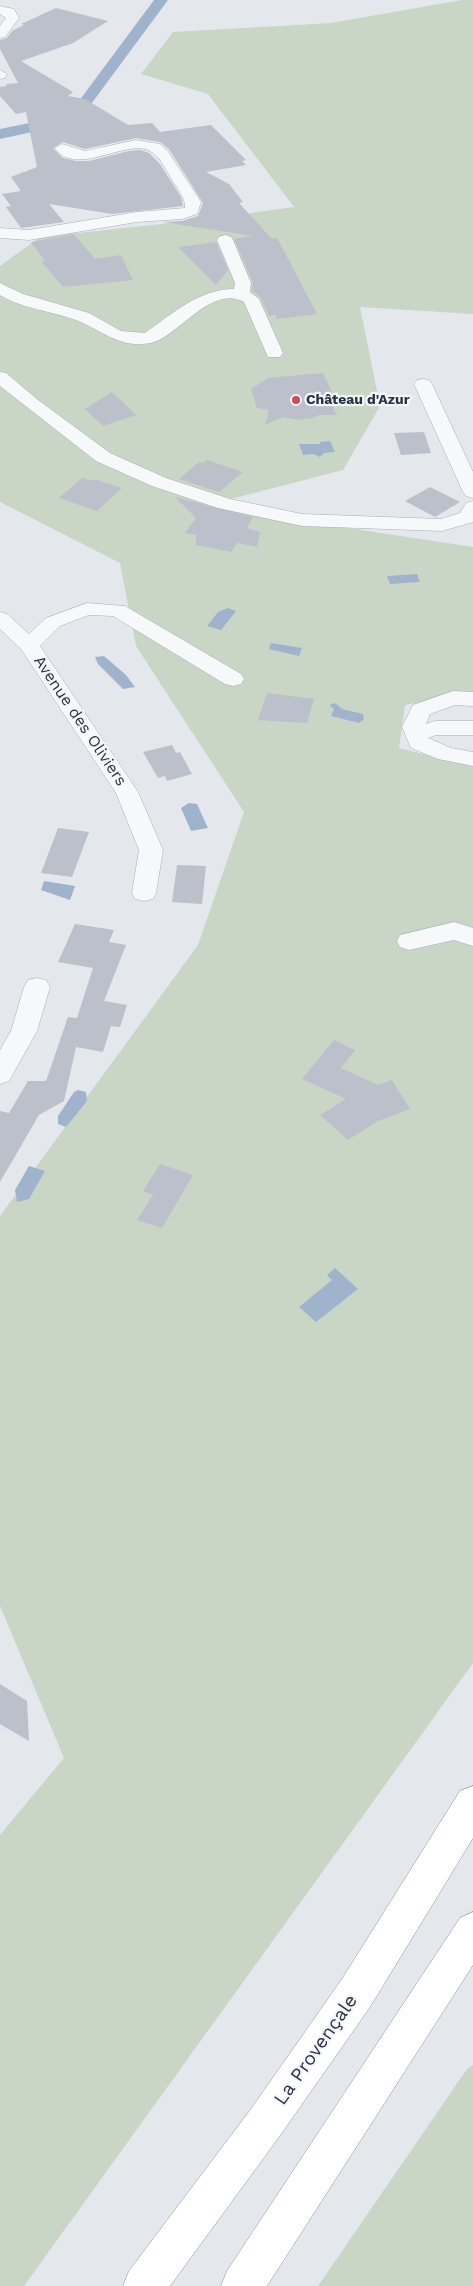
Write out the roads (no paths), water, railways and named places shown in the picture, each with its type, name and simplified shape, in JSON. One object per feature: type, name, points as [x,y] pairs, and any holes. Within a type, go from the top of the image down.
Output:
[{"type":"highway","name":"La Provençale","points":[[144,2286],[265,2124],[356,1993],[473,1804]]},
{"type":"highway","points":[[242,2286],[473,1931]]},
{"type":"street","points":[[0,10],[9,12],[13,18],[0,34]]},
{"type":"street","points":[[0,233],[29,235],[138,218],[182,214],[192,211],[193,202],[161,152],[152,146],[133,145],[87,156],[78,155],[62,148]]},
{"type":"street","points":[[225,240],[243,283],[242,294]]},
{"type":"street","points":[[0,288],[17,298],[83,317],[116,335],[136,339],[149,338],[201,302],[224,294],[242,294],[252,298],[274,353]]},
{"type":"street","points":[[0,377],[32,404],[103,457],[159,482],[225,504],[302,520],[442,525],[468,517],[473,507]]},
{"type":"street","points":[[423,384],[473,492]]},
{"type":"street","points":[[29,645],[52,622],[87,608],[118,610],[233,679]]},
{"type":"street","name":"Avenue des Oliviers","points":[[0,618],[29,645],[127,792],[150,850],[144,893]]},
{"type":"street","points":[[473,699],[453,698],[421,710],[413,727],[419,743],[446,754],[473,759]]},
{"type":"street","points":[[416,734],[435,728],[473,728]]},
{"type":"street","points":[[408,941],[454,931],[473,937]]},
{"type":"street","points":[[0,1074],[24,1031],[32,1012],[37,987]]},
{"type":"water","points":[[330,441],[335,452],[324,453],[320,457],[313,454],[303,455],[299,444],[320,444],[320,442]]},
{"type":"water","points":[[417,574],[420,582],[390,584],[387,576]]},
{"type":"water","points":[[228,608],[236,611],[221,630],[207,626],[218,612]]},
{"type":"water","points":[[271,643],[302,648],[299,656],[269,649]]},
{"type":"water","points":[[104,656],[126,675],[135,687],[123,689],[98,664],[95,657]]},
{"type":"water","points":[[335,703],[342,709],[363,714],[364,719],[359,723],[331,716],[334,709],[329,705]]},
{"type":"water","points":[[189,803],[197,804],[208,828],[191,831],[181,808]]},
{"type":"water","points":[[44,881],[75,886],[70,900],[41,890]]},
{"type":"water","points":[[78,1090],[86,1092],[87,1101],[66,1127],[58,1124],[58,1116],[74,1092]]},
{"type":"water","points":[[29,1166],[45,1171],[29,1199],[17,1202],[15,1190]]},
{"type":"water","points":[[335,1268],[358,1289],[316,1322],[299,1307],[332,1280],[327,1275]]},
{"type":"waterway","points":[[0,134],[64,121],[78,112],[161,0]]},
{"type":"place","name":"Château d'Azur","points":[[296,400]]}]
